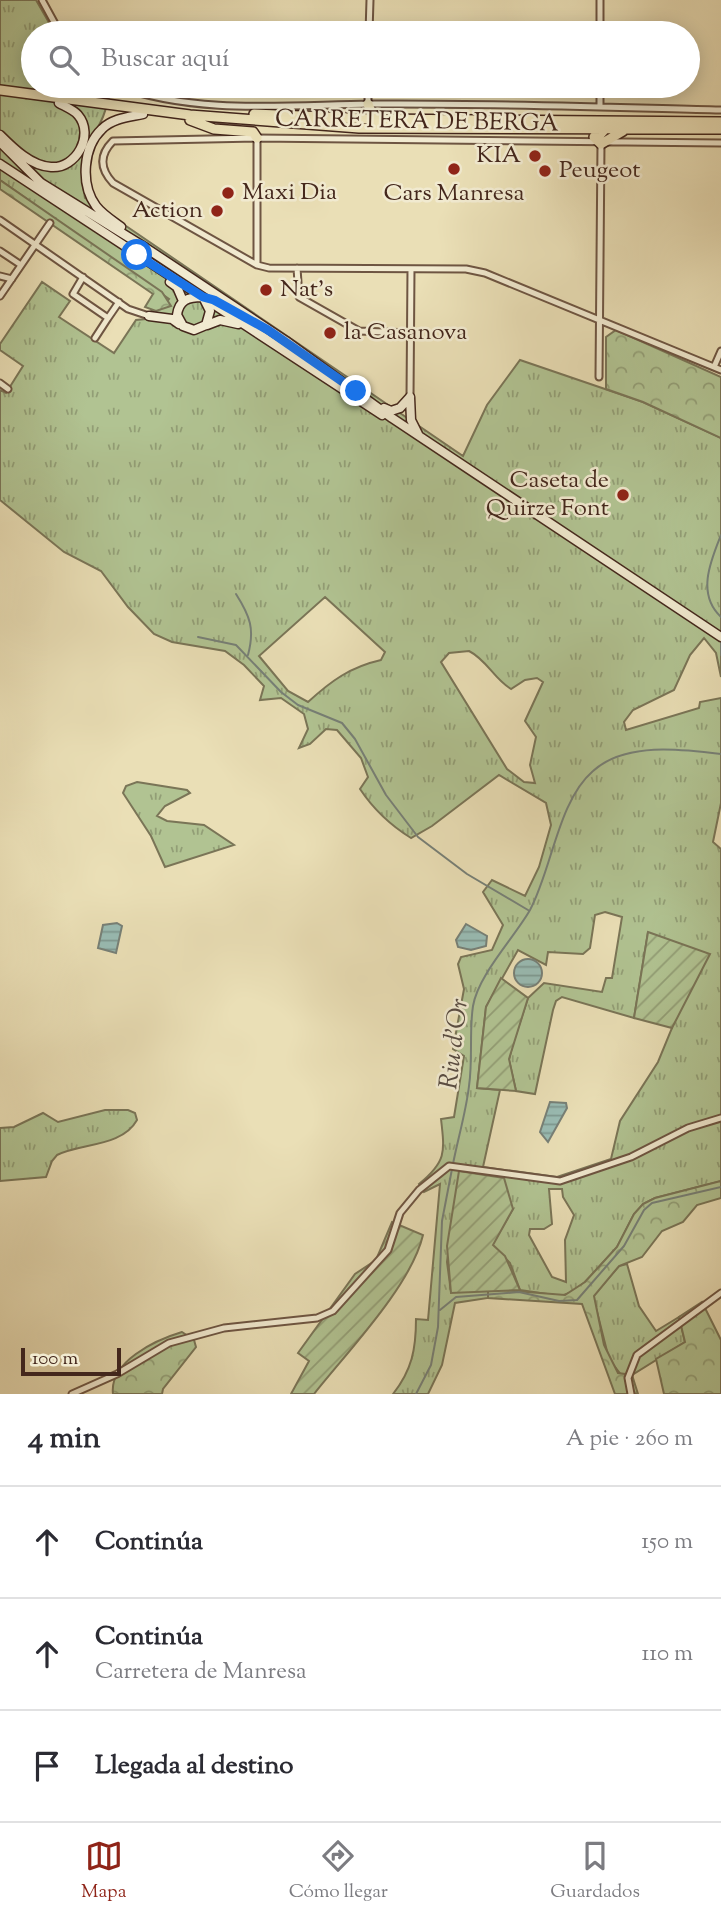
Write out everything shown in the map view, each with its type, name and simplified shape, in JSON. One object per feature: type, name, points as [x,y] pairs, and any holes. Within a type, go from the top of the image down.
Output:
[{"type":"main road","points":[[0,84],[21,87]]},
{"type":"main road","points":[[0,92],[21,96]]},
{"type":"main road","points":[[0,92],[21,95]]},
{"type":"main road","points":[[32,98],[190,120],[248,124],[279,122]]},
{"type":"main road","points":[[50,98],[190,115],[359,128],[565,129],[603,137],[624,130],[721,129]]},
{"type":"main road","points":[[103,98],[191,110],[373,119],[721,122]]},
{"type":"main road","points":[[0,135],[34,163],[55,168],[67,163],[84,142],[84,128],[78,115],[59,103]]},
{"type":"main road","points":[[333,117],[362,112],[368,104]]},
{"type":"main road","points":[[368,104],[376,123],[431,127]]},
{"type":"main road","points":[[144,114],[116,120],[101,129],[85,165],[87,189],[96,207],[199,289],[210,315],[204,326]]},
{"type":"main road","points":[[190,120],[214,129],[253,132],[257,138]]},
{"type":"main road","points":[[552,121],[601,124],[603,137]]},
{"type":"main road","points":[[603,137],[609,125],[677,126],[692,122]]},
{"type":"main road","points":[[0,142],[41,183],[146,248],[392,418],[718,635]]},
{"type":"main road","points":[[0,151],[25,180]]},
{"type":"main road","points":[[0,164],[360,402],[392,418]]},
{"type":"main road","points":[[152,265],[177,287],[181,304],[178,320],[183,326]]},
{"type":"main road","points":[[149,316],[203,297],[214,300],[268,330]]},
{"type":"main road","points":[[149,316],[172,319],[194,330],[219,320],[248,328]]},
{"type":"main road","points":[[377,406],[391,411],[400,408],[410,397]]},
{"type":"main road","points":[[410,397],[411,420],[421,437]]},
{"type":"street","points":[[42,0],[53,21]]},
{"type":"street","points":[[369,21],[370,0]]},
{"type":"street","points":[[600,0],[600,21]]},
{"type":"street","name":"CARRETERA DE BERGA","points":[[160,98],[180,102],[273,107],[368,104],[721,110]]},
{"type":"street","points":[[368,98],[368,104]]},
{"type":"street","points":[[600,98],[600,107]]},
{"type":"street","points":[[599,377],[603,137]]},
{"type":"street","name":"CARRETERA DE BERGA","points":[[257,265],[113,183],[105,174],[102,164],[104,150],[113,141],[257,138],[603,137],[721,143]]},
{"type":"street","points":[[257,138],[257,265],[297,268],[466,269],[485,273],[721,370]]},
{"type":"street","points":[[0,220],[119,302],[149,316]]},
{"type":"street","points":[[0,296],[50,223]]},
{"type":"street","points":[[0,251],[21,265]]},
{"type":"street","points":[[297,268],[299,297],[359,331],[411,333]]},
{"type":"street","points":[[410,397],[411,269]]},
{"type":"street","points":[[0,276],[12,279]]},
{"type":"street","points":[[83,278],[73,293],[108,318]]},
{"type":"street","points":[[95,338],[119,302]]},
{"type":"street","points":[[714,367],[721,351]]},
{"type":"street","points":[[0,383],[8,389]]},
{"type":"street","points":[[72,1394],[117,1374],[169,1343],[224,1328],[317,1318],[333,1311],[388,1250],[400,1213],[419,1190],[453,1167],[560,1181],[631,1157],[688,1128],[721,1118]]},
{"type":"street","points":[[631,1394],[628,1378],[637,1354],[721,1293]]},
{"type":"green space","points":[[0,0],[36,0],[48,21],[21,21],[21,98],[109,98],[83,165],[85,198],[463,456],[487,405],[520,360],[643,402],[721,438],[721,677],[716,653],[704,638],[690,655],[674,690],[633,710],[624,722],[626,730],[699,708],[700,702],[721,698],[721,803],[713,842],[721,849],[721,1181],[655,1198],[643,1204],[634,1214],[617,1247],[585,1282],[561,1296],[520,1290],[510,1263],[492,1245],[513,1209],[451,1231],[447,1262],[451,1292],[488,1289],[488,1298],[455,1303],[442,1365],[428,1394],[393,1394],[412,1359],[416,1319],[428,1320],[440,1184],[424,1192],[419,1184],[439,1163],[442,1156],[441,1119],[454,1117],[464,1056],[453,1049],[464,989],[458,964],[461,957],[492,950],[503,925],[483,892],[492,880],[525,896],[539,867],[551,825],[546,803],[499,775],[432,826],[411,838],[383,816],[360,789],[368,777],[361,758],[337,730],[326,729],[310,744],[299,748],[308,729],[304,714],[281,698],[260,700],[264,686],[244,665],[225,651],[172,642],[154,634],[128,607],[101,571],[64,552],[0,500],[0,390],[6,393],[23,366],[0,350],[0,344],[42,282],[70,301],[59,317],[114,353],[136,320],[146,319],[152,310],[161,309],[169,299],[0,180]],"holes":[[[325,597],[385,652],[381,660],[342,676],[308,702],[288,691],[259,656]],[[469,651],[481,659],[511,689],[525,680],[537,678],[543,682],[525,721],[536,737],[530,765],[535,783],[524,782],[507,769],[441,662],[449,653]],[[605,912],[622,917],[612,978],[606,978],[602,992],[544,983],[528,998],[509,1060],[516,1091],[535,1094],[553,1010],[556,1001],[562,997],[634,1018],[648,932],[672,1028],[658,1062],[620,1121],[611,1159],[557,1177],[483,1167],[500,1090],[477,1088],[486,1007],[518,950],[546,965],[548,952],[583,954],[590,948],[595,915]],[[549,1189],[562,1189],[563,1197],[574,1215],[565,1240],[566,1282],[552,1277],[529,1235],[530,1229],[544,1229],[552,1224]]]},
{"type":"green space","points":[[0,180],[162,292],[171,306],[156,311],[145,307],[153,294],[0,189]]},
{"type":"green space","points":[[616,330],[721,377],[721,438],[643,402],[606,389],[606,337]]},
{"type":"green space","points":[[137,782],[187,790],[190,793],[165,806],[157,816],[167,821],[204,825],[234,845],[165,867],[151,836],[123,793],[126,786]]},
{"type":"green space","points":[[648,932],[710,954],[672,1028],[634,1018]]},
{"type":"green space","points":[[501,978],[528,998],[509,1059],[516,1091],[477,1088],[486,1007]]},
{"type":"green space","points":[[105,1110],[128,1110],[135,1113],[137,1120],[130,1129],[111,1140],[57,1155],[46,1177],[0,1181],[0,1128],[14,1127],[43,1113],[58,1122]]},
{"type":"green space","points":[[459,1171],[504,1178],[513,1209],[493,1245],[505,1256],[520,1290],[451,1293],[447,1246]]},
{"type":"green space","points":[[721,1181],[721,1198],[697,1205],[683,1222],[662,1231],[642,1257],[619,1266],[594,1296],[604,1345],[618,1373],[632,1375],[638,1394],[615,1394],[582,1304],[488,1298],[488,1289],[565,1295],[585,1282],[617,1247],[634,1214],[643,1204],[655,1198]]},
{"type":"green space","points":[[392,1222],[423,1235],[406,1275],[377,1317],[314,1394],[291,1394],[309,1361],[298,1353],[355,1274],[376,1260]]},
{"type":"green space","points":[[627,1264],[639,1306],[656,1331],[679,1317],[685,1342],[632,1375],[622,1376],[609,1359],[593,1296],[619,1266]]},
{"type":"green space","points":[[702,1302],[721,1340],[721,1394],[664,1394],[656,1359],[685,1342],[679,1317]]},
{"type":"green space","points":[[182,1332],[194,1340],[196,1347],[163,1389],[162,1394],[113,1394],[118,1372],[126,1362],[147,1347]]},
{"type":"water","points":[[117,923],[122,926],[116,953],[98,948],[103,925]]},
{"type":"water","points":[[466,924],[487,936],[486,946],[471,950],[458,947],[456,940]]},
{"type":"water","points":[[528,959],[538,963],[542,973],[538,983],[528,987],[518,983],[514,973],[518,963]]},
{"type":"water","points":[[550,1102],[566,1103],[567,1108],[548,1142],[540,1132]]},
{"type":"waterway","points":[[721,535],[710,566],[707,588],[713,608],[721,617]]},
{"type":"waterway","points":[[236,594],[250,623],[248,655]]},
{"type":"waterway","points":[[198,637],[236,645],[281,692],[298,705],[342,723],[355,739],[386,795],[418,837],[467,874],[528,910]]},
{"type":"waterway","points":[[721,642],[721,655]]},
{"type":"waterway","name":"Riu d'Or","points":[[453,1164],[469,1086],[472,1016],[476,994],[489,969],[530,910],[563,817],[581,784],[593,771],[621,755],[654,750],[721,754]]},
{"type":"waterway","name":"Riu d'Or","points":[[416,1394],[431,1365],[438,1327],[442,1221],[452,1169]]},
{"type":"waterway","points":[[440,1310],[456,1297],[519,1292],[559,1301],[577,1300],[624,1246],[644,1210],[652,1203],[721,1187]]},
{"type":"place","name":"KIA","points":[[535,156]]},
{"type":"place","name":"Cars Manresa","points":[[454,169]]},
{"type":"place","name":"Peugeot","points":[[545,171]]},
{"type":"place","name":"Maxi Dia","points":[[228,193]]},
{"type":"place","name":"Action","points":[[217,211]]},
{"type":"place","name":"Nat's","points":[[266,290]]},
{"type":"place","name":"la Casanova","points":[[330,333]]},
{"type":"place","name":"Caseta de Quirze Font","points":[[623,495]]},
{"type":"route","points":[[137,255],[203,297],[209,297],[268,330],[356,391]]}]
